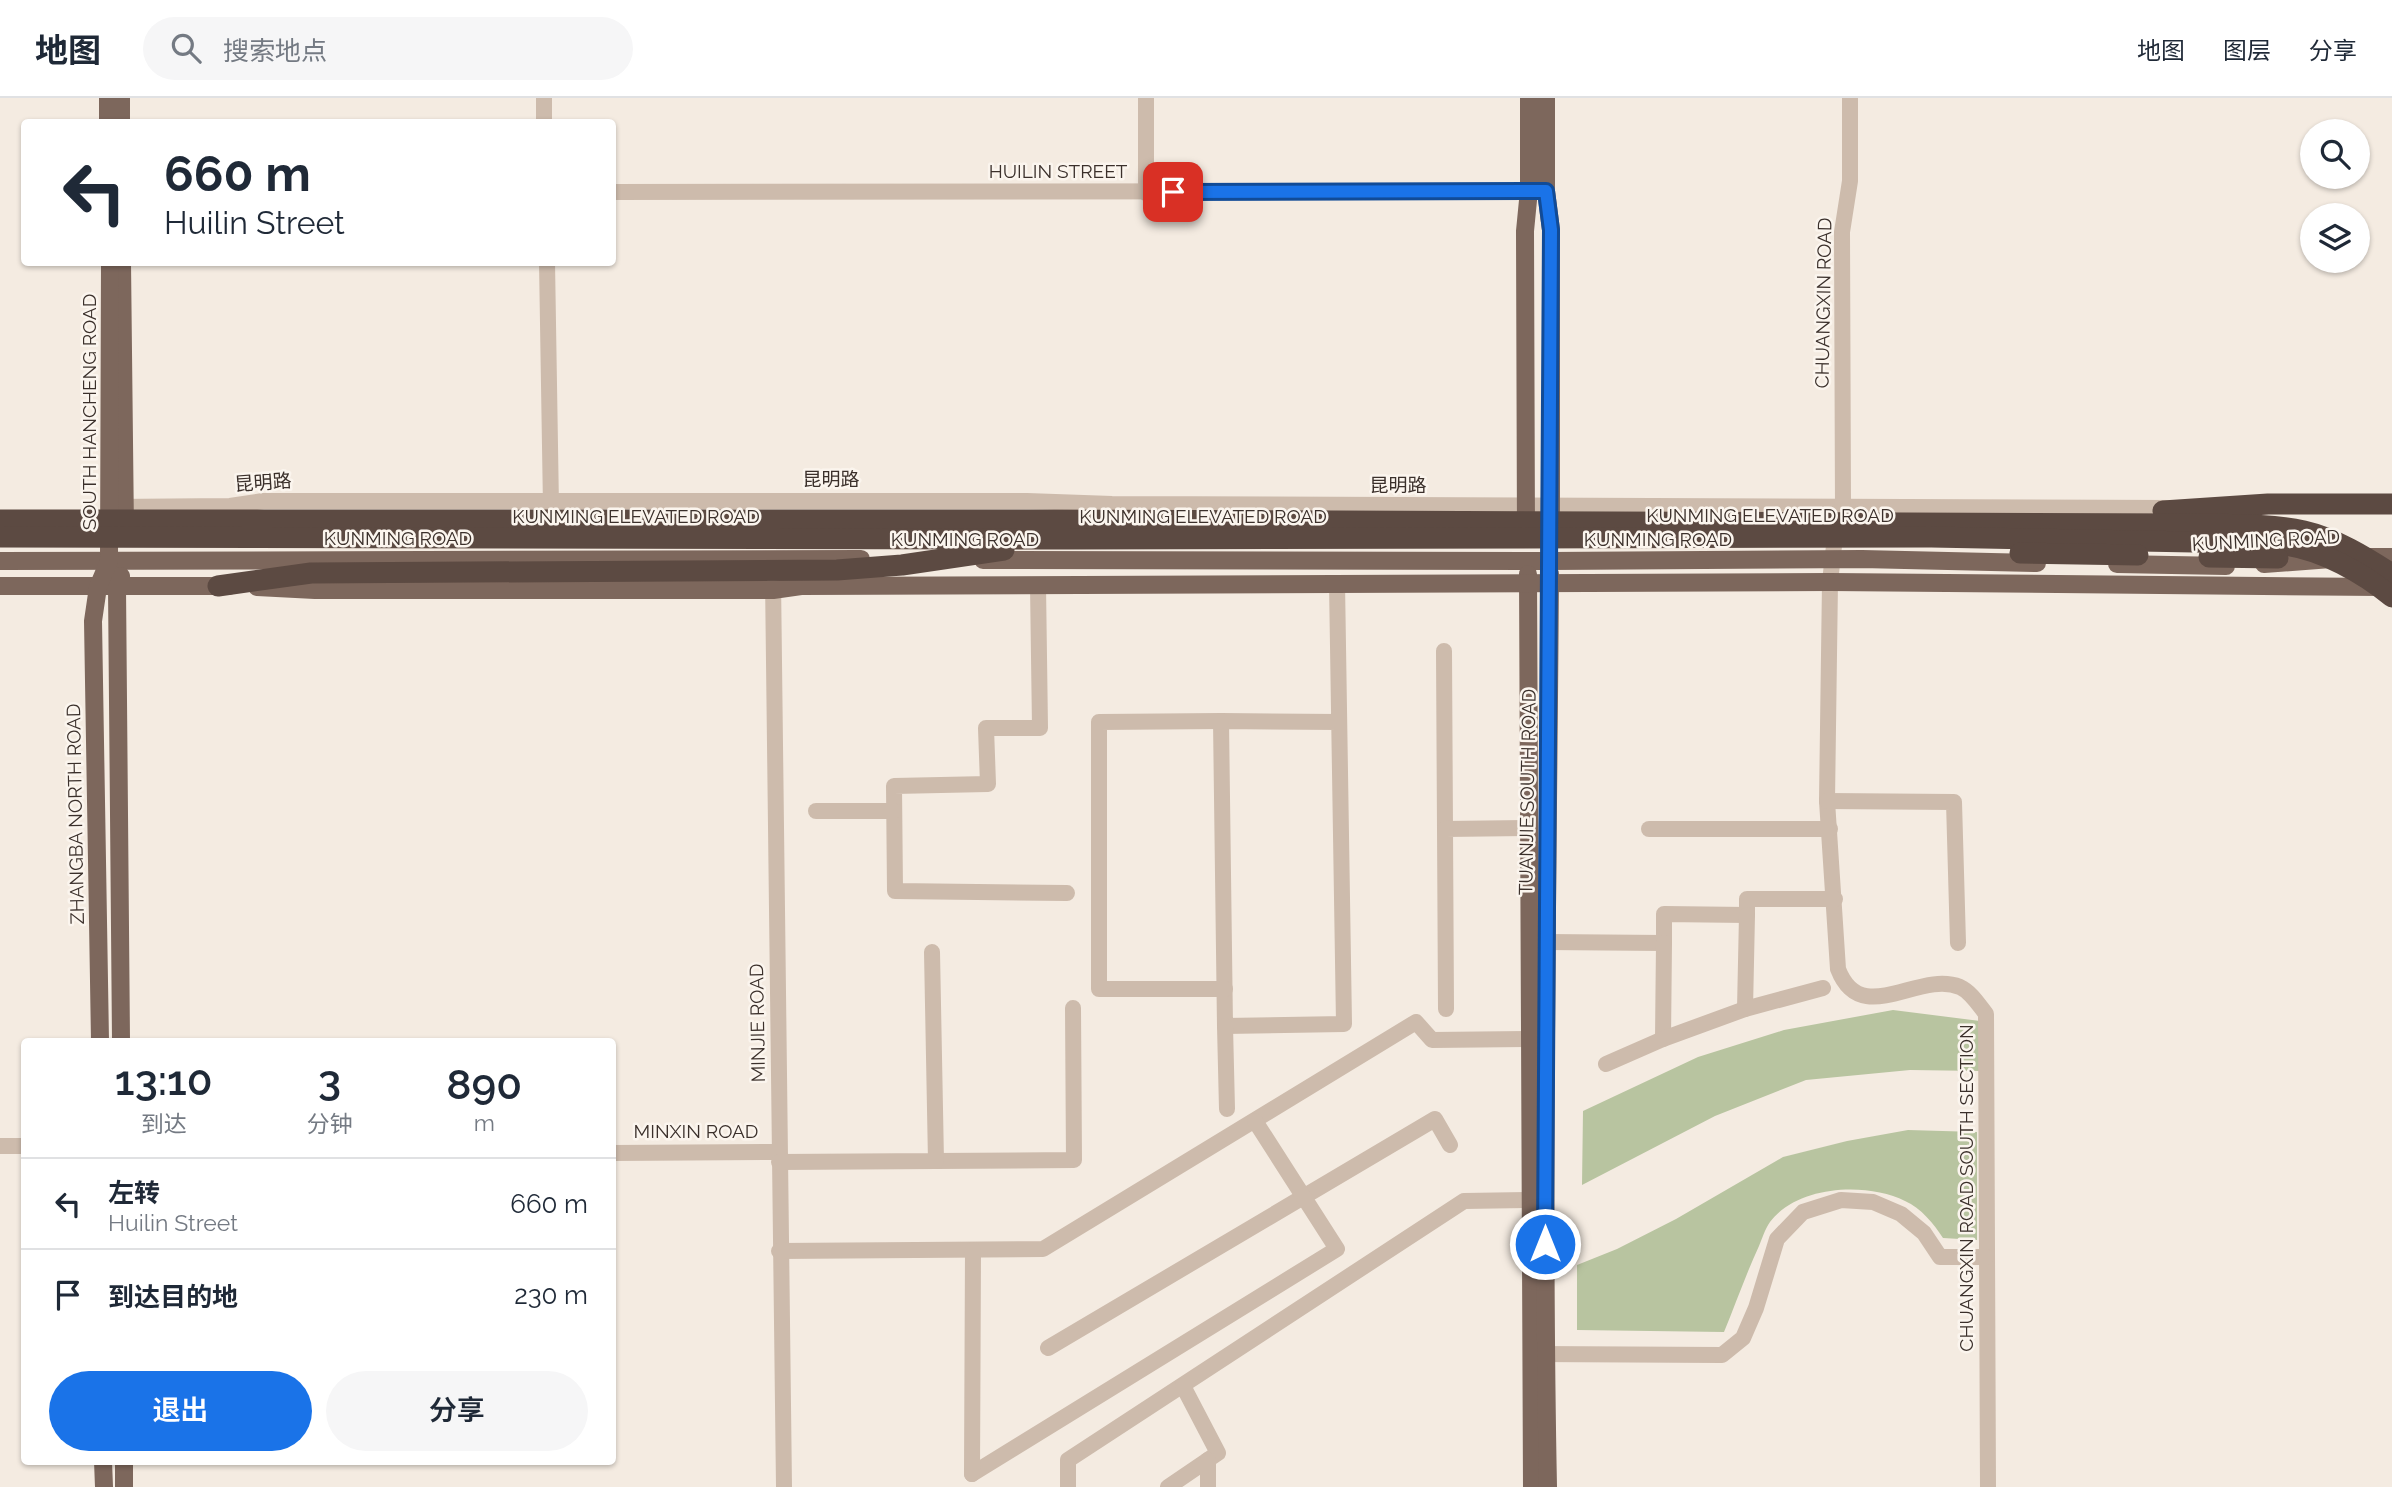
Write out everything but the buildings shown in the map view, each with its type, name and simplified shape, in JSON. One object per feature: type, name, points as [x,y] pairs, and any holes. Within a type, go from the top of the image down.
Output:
[{"type":"highway","points":[[1987,522],[2053,513],[2142,512],[2268,504],[2389,504]]},
{"type":"highway","points":[[230,506],[288,512],[928,506],[1024,520]]},
{"type":"highway","points":[[0,507],[118,507]]},
{"type":"highway","name":"KUNMING ELEVATED ROAD","points":[[0,520],[1987,522],[2275,527],[2307,532],[2327,539],[2371,560],[2392,574]]},
{"type":"highway","name":"KUNMING ELEVATED ROAD","points":[[0,537],[1863,537],[2285,545],[2309,550],[2348,569],[2392,597]]},
{"type":"highway","points":[[1863,537],[2024,554],[2392,559]]},
{"type":"highway","points":[[218,586],[311,573],[836,570],[902,565],[1069,539]]},
{"type":"main road","points":[[108,98],[108,119]]},
{"type":"main road","points":[[121,98],[121,119]]},
{"type":"main road","name":"TUANJIE SOUTH ROAD","points":[[1529,98],[1537,190],[1551,230],[1546,942],[1539,1354],[1532,1487]]},
{"type":"main road","name":"TUANJIE SOUTH ROAD","points":[[1546,98],[1537,190],[1525,231],[1526,506],[1529,584],[1530,1200],[1548,1487]]},
{"type":"main road","name":"SOUTH HANCHENG ROAD","points":[[110,266],[118,507]]},
{"type":"main road","name":"SOUTH HANCHENG ROAD","points":[[117,561],[122,266]]},
{"type":"main road","name":"KUNMING ROAD","points":[[0,561],[1831,559],[2235,567],[2351,557],[2392,559]]},
{"type":"main road","points":[[117,561],[121,1038]]},
{"type":"main road","name":"ZHANGBA NORTH ROAD","points":[[100,1038],[93,621],[98,587],[117,561]]},
{"type":"main road","points":[[0,586],[218,586],[315,590],[773,590],[801,586],[1830,582],[2392,587]]},
{"type":"main road","points":[[103,1465],[104,1487]]},
{"type":"main road","points":[[124,1465],[124,1487]]},
{"type":"street","points":[[544,98],[544,119]]},
{"type":"street","points":[[1146,98],[1146,192]]},
{"type":"street","name":"CHUANGXIN ROAD","points":[[1831,559],[1843,509],[1842,232],[1850,181],[1850,98]]},
{"type":"street","name":"HUILIN STREET","points":[[616,192],[1537,190]]},
{"type":"street","points":[[547,266],[552,559]]},
{"type":"street","name":"昆明路","points":[[118,507],[230,506],[263,501],[551,499],[1843,509],[2233,508],[2389,504]]},
{"type":"street","points":[[2233,508],[2235,567]]},
{"type":"street","name":"MINJIE ROAD","points":[[773,559],[783,1487]]},
{"type":"street","name":"CHUANGXIN ROAD SOUTH SECTION","points":[[1831,559],[1828,801],[1838,969],[1843,983],[1852,992],[1867,997],[1940,985],[1959,987],[1973,997],[1986,1014],[1987,1487]]},
{"type":"street","points":[[1225,1026],[1344,1024],[1337,583]]},
{"type":"street","points":[[1038,585],[1040,728],[986,728],[988,784],[894,786],[895,891],[1067,893]]},
{"type":"street","points":[[1444,651],[1446,1009]]},
{"type":"street","points":[[1221,721],[1227,1108]]},
{"type":"street","points":[[1225,989],[1099,989],[1099,722],[1339,722]]},
{"type":"street","points":[[1828,801],[1954,802],[1958,943]]},
{"type":"street","points":[[816,811],[894,811]]},
{"type":"street","points":[[1445,829],[1530,828]]},
{"type":"street","points":[[1649,829],[1830,829]]},
{"type":"street","points":[[1745,1009],[1747,899],[1835,898]]},
{"type":"street","points":[[1663,1039],[1664,914],[1747,915]]},
{"type":"street","points":[[1546,942],[1664,943]]},
{"type":"street","points":[[932,952],[936,1161]]},
{"type":"street","points":[[1606,1064],[1663,1039],[1745,1009],[1824,988]]},
{"type":"street","name":"MINXIN ROAD","points":[[616,1153],[936,1161],[1074,1160],[1073,1008]]},
{"type":"street","points":[[779,1251],[1043,1249],[1416,1023],[1432,1040],[1530,1039]]},
{"type":"street","points":[[1048,1348],[1435,1119],[1450,1145]]},
{"type":"street","points":[[973,1250],[972,1474],[1337,1249],[1255,1121]]},
{"type":"street","points":[[0,1146],[21,1146]]},
{"type":"street","points":[[1068,1487],[1068,1460],[1464,1201],[1530,1200]]},
{"type":"street","points":[[1539,1354],[1722,1355],[1743,1338],[1756,1308],[1777,1239],[1803,1212],[1841,1200],[1873,1202],[1901,1214],[1924,1233],[1940,1257],[1986,1257]]},
{"type":"street","points":[[1168,1487],[1219,1453],[1183,1385]]},
{"type":"street","points":[[1208,1460],[1208,1487]]},
{"type":"green space","points":[[1893,1010],[1980,1021],[1980,1071],[1910,1070],[1806,1080],[1715,1116],[1582,1185],[1583,1111],[1698,1057],[1784,1030]]},
{"type":"green space","points":[[1908,1130],[1977,1132],[1977,1240],[1943,1238],[1916,1208],[1889,1195],[1853,1190],[1815,1194],[1798,1200],[1770,1222],[1724,1332],[1577,1330],[1577,1265],[1617,1249],[1676,1219],[1783,1157],[1847,1141]]},
{"type":"route","points":[[1173,192],[1546,191],[1551,230],[1551,506],[1545,1244]]}]
